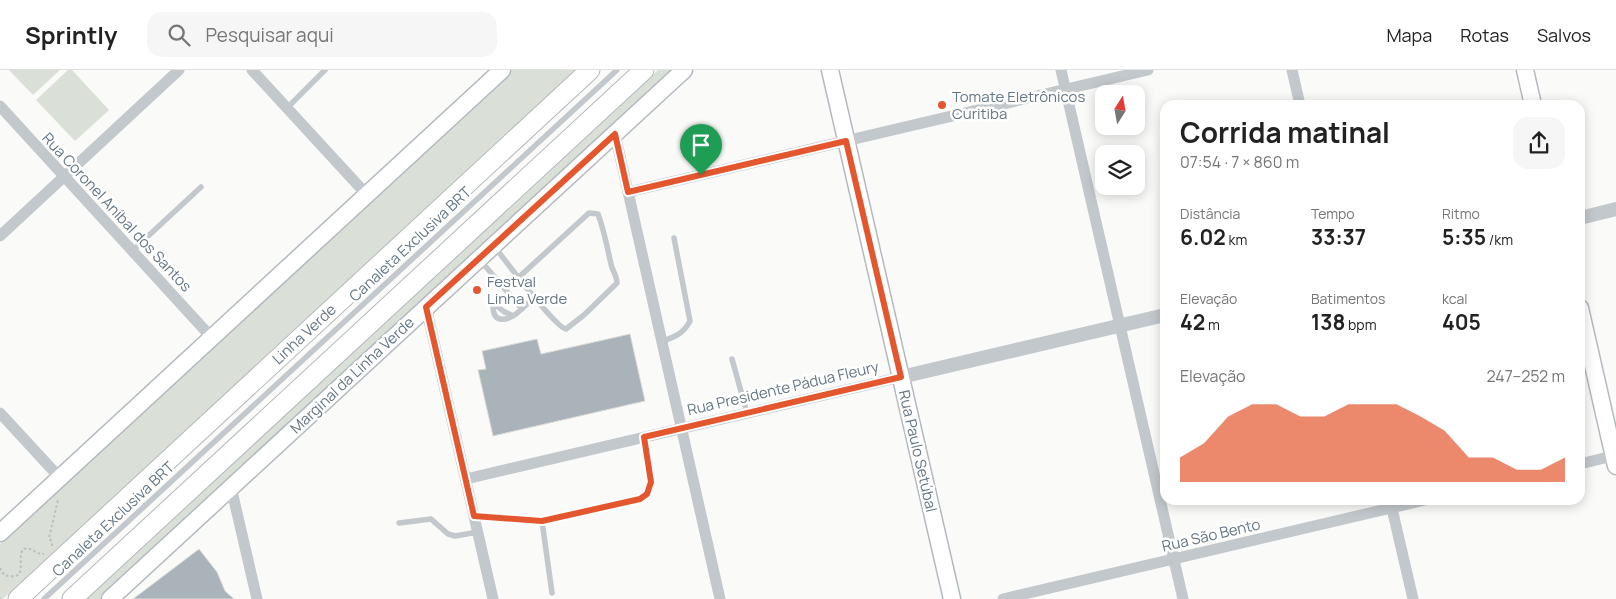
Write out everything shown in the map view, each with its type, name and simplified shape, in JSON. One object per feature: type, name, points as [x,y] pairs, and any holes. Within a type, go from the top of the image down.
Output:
[{"type":"highway","name":"Linha Verde","points":[[18,599],[590,70]]},
{"type":"highway","points":[[72,599],[644,70]]},
{"type":"main road","points":[[0,533],[502,70]]},
{"type":"main road","name":"Marginal da Linha Verde","points":[[110,599],[684,70]]},
{"type":"main road","name":"Rua Paulo Setúbal","points":[[830,70],[952,599]]},
{"type":"main road","points":[[1525,70],[1532,100]]},
{"type":"main road","points":[[1585,330],[1615,459]]},
{"type":"street","points":[[0,236],[179,70]]},
{"type":"street","points":[[252,70],[367,195]]},
{"type":"street","points":[[1061,70],[1160,498]]},
{"type":"street","points":[[628,192],[1148,70]]},
{"type":"street","points":[[1292,70],[1299,100]]},
{"type":"street","name":"Rua Coronel Aníbal dos Santos","points":[[0,106],[212,338]]},
{"type":"street","points":[[615,134],[720,599]]},
{"type":"street","points":[[1585,217],[1616,209]]},
{"type":"street","points":[[426,307],[494,599]]},
{"type":"street","name":"Rua Presidente Pádua Fleury","points":[[466,479],[1160,316]]},
{"type":"street","points":[[0,413],[60,478]]},
{"type":"street","points":[[1585,463],[1615,459]]},
{"type":"street","points":[[231,487],[257,599]]},
{"type":"street","points":[[1162,505],[1184,599]]},
{"type":"street","name":"Rua São Bento","points":[[1003,599],[1174,559],[1387,505]]},
{"type":"street","points":[[1391,505],[1412,599]]},
{"type":"lane","points":[[288,108],[325,70]]},
{"type":"lane","name":"Canaleta Exclusiva BRT","points":[[44,599],[617,70]]},
{"type":"lane","points":[[132,251],[201,187]]},
{"type":"lane","points":[[493,245],[535,297],[562,328],[570,327],[616,282],[617,278],[611,266],[605,234],[598,214],[589,213],[519,277]]},
{"type":"lane","points":[[662,341],[678,335],[685,330],[690,321],[674,238]]},
{"type":"lane","points":[[478,259],[522,308]]},
{"type":"lane","points":[[513,316],[535,297]]},
{"type":"lane","points":[[732,359],[747,413]]},
{"type":"lane","points":[[474,516],[542,521],[640,499],[647,494],[651,482],[644,437]]},
{"type":"lane","points":[[399,523],[431,518],[448,534],[456,536],[478,532]]},
{"type":"lane","points":[[542,521],[552,593]]},
{"type":"path","points":[[50,551],[52,542],[49,538],[58,498]]},
{"type":"path","points":[[0,568],[4,575],[13,576],[18,574],[21,570],[20,556],[23,549],[26,548],[40,554],[46,554]]},
{"type":"shaded area","points":[[9,70],[60,70],[33,95]]},
{"type":"shaded area","points":[[68,70],[72,70],[109,110],[75,141],[36,100]]},
{"type":"shaded area","points":[[509,70],[578,70],[3,599],[0,599],[0,544]]},
{"type":"shaded area","points":[[658,70],[675,70],[102,599],[85,599]]},
{"type":"building","points":[[630,334],[645,401],[493,436],[478,370],[486,369],[482,351],[537,339],[541,354]]},
{"type":"building","points":[[199,549],[217,572],[225,591],[234,599],[133,599]]},
{"type":"place","name":"Tomate Eletrônicos Curitiba","points":[[942,105]]},
{"type":"place","name":"Festval Linha Verde","points":[[477,290]]},
{"type":"route","points":[[615,134],[628,192],[701,175],[846,141],[901,377],[644,437],[651,482],[647,494],[640,499],[542,521],[474,516],[426,307],[615,134]]}]
